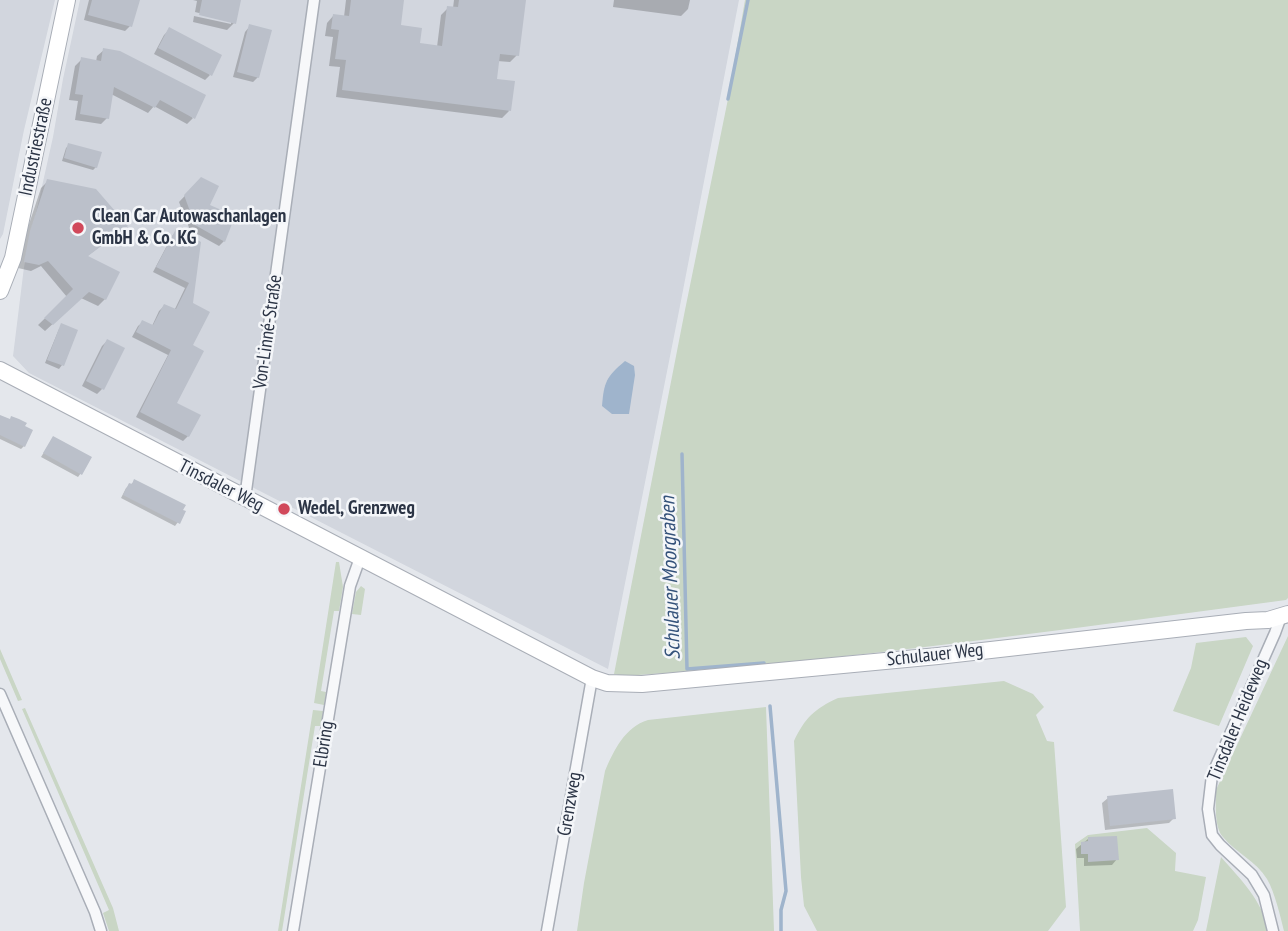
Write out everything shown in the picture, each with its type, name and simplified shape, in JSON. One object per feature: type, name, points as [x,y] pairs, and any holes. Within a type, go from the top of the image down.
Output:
[{"type":"street","name":"Industriestraße","points":[[0,291],[13,258],[66,0]]},
{"type":"street","name":"Von-Linné-Straße","points":[[245,498],[314,0]]},
{"type":"street","name":"Tinsdaler Weg","points":[[0,370],[592,678]]},
{"type":"street","name":"Elbring","points":[[293,931],[350,586],[360,558]]},
{"type":"street","name":"Schulauer Weg","points":[[592,678],[607,683],[642,684],[938,656],[1283,616]]},
{"type":"street","name":"Tinsdaler Heideweg","points":[[1273,931],[1264,895],[1252,875],[1212,835],[1208,809],[1212,775],[1283,616]]},
{"type":"street","name":"Grenzweg","points":[[547,931],[592,678]]},
{"type":"street","points":[[0,694],[101,931]]},
{"type":"shaded area","points":[[0,0],[55,0],[0,239]]},
{"type":"shaded area","points":[[80,0],[739,0],[608,669],[29,373],[13,356],[24,267]]},
{"type":"green space","points":[[745,0],[1288,0],[1286,600],[873,653],[707,670],[624,676],[614,674],[728,99]]},
{"type":"green space","points":[[336,562],[339,562],[343,587],[339,611],[334,611],[321,691],[326,692],[324,705],[314,703]]},
{"type":"green space","points":[[361,586],[365,589],[361,615],[352,614],[356,592]]},
{"type":"green space","points":[[1288,636],[1288,931],[1284,931],[1267,879],[1220,833],[1216,790]]},
{"type":"green space","points":[[1246,637],[1253,646],[1219,726],[1173,711],[1191,668],[1196,643]]},
{"type":"green space","points":[[0,649],[22,700],[18,701],[0,659]]},
{"type":"green space","points":[[1004,681],[1033,694],[1044,707],[1036,715],[1047,741],[1054,742],[1066,907],[1048,931],[817,931],[804,906],[801,877],[794,741],[806,720],[816,710],[838,698]]},
{"type":"green space","points":[[766,707],[774,931],[577,931],[605,771],[616,747],[633,728],[648,720]]},
{"type":"green space","points":[[25,708],[113,908],[119,931],[109,931],[103,913],[109,910],[22,709]]},
{"type":"green space","points":[[313,710],[323,711],[321,726],[315,726],[282,931],[278,931]]},
{"type":"green space","points":[[1147,828],[1176,853],[1175,871],[1206,877],[1198,920],[1193,931],[1080,931],[1075,844],[1088,835]]},
{"type":"green space","points":[[1221,857],[1256,900],[1269,931],[1206,931]]},
{"type":"water","points":[[625,361],[634,366],[635,375],[629,414],[612,414],[602,406],[605,385]]},
{"type":"building","points":[[92,0],[140,0],[132,27],[88,15]]},
{"type":"building","points":[[202,0],[241,0],[236,24],[199,15]]},
{"type":"building","points":[[351,0],[404,0],[401,25],[422,28],[420,43],[442,46],[447,6],[458,7],[459,0],[526,0],[519,56],[500,54],[497,79],[515,81],[511,111],[342,90],[346,60],[335,59],[339,30],[331,29],[333,14],[349,16]]},
{"type":"building","points":[[249,24],[272,30],[259,78],[237,72]]},
{"type":"building","points":[[169,27],[222,55],[212,76],[158,48]]},
{"type":"building","points":[[103,48],[120,51],[206,95],[195,119],[160,100],[155,108],[114,87],[109,119],[80,114],[83,95],[75,94],[81,57],[101,61]]},
{"type":"building","points":[[68,143],[102,152],[97,168],[64,158]]},
{"type":"building","points":[[201,177],[219,186],[210,205],[235,216],[225,242],[195,225],[184,195]]},
{"type":"building","name":"Clean Car Autowaschanlagen GmbH & Co. KG","points":[[47,179],[96,189],[128,226],[88,256],[120,272],[106,300],[89,292],[53,325],[44,318],[73,289],[48,261],[39,265],[24,262],[30,231]]},
{"type":"building","points":[[176,229],[201,242],[193,303],[210,312],[193,345],[204,351],[177,403],[201,415],[189,437],[140,412],[171,350],[136,332],[142,320],[153,325],[164,304],[176,309],[189,283],[156,267]]},
{"type":"building","points":[[61,323],[78,330],[64,366],[47,360]]},
{"type":"building","points":[[107,339],[125,348],[104,390],[86,381]]},
{"type":"building","points":[[0,415],[19,419],[33,430],[25,447],[0,435]]},
{"type":"building","points":[[53,436],[92,457],[82,475],[43,453]]},
{"type":"building","points":[[134,479],[186,505],[180,524],[123,495]]},
{"type":"building","points":[[1173,789],[1176,819],[1110,826],[1107,796]]},
{"type":"building","points":[[1117,836],[1119,860],[1088,862],[1088,854],[1081,854],[1081,842],[1088,841],[1088,837]]},
{"type":"waterway","name":"Schulauer Moorgraben","points":[[728,99],[748,0]]},
{"type":"waterway","name":"Schulauer Moorgraben","points":[[682,454],[687,669],[764,663]]},
{"type":"waterway","name":"Schulauer Moorgraben","points":[[770,706],[786,891],[781,910],[781,931]]},
{"type":"place","name":"Clean Car Autowaschanlagen GmbH & Co. KG","points":[[78,228]]},
{"type":"place","name":"Wedel, Grenzweg","points":[[284,509]]}]
